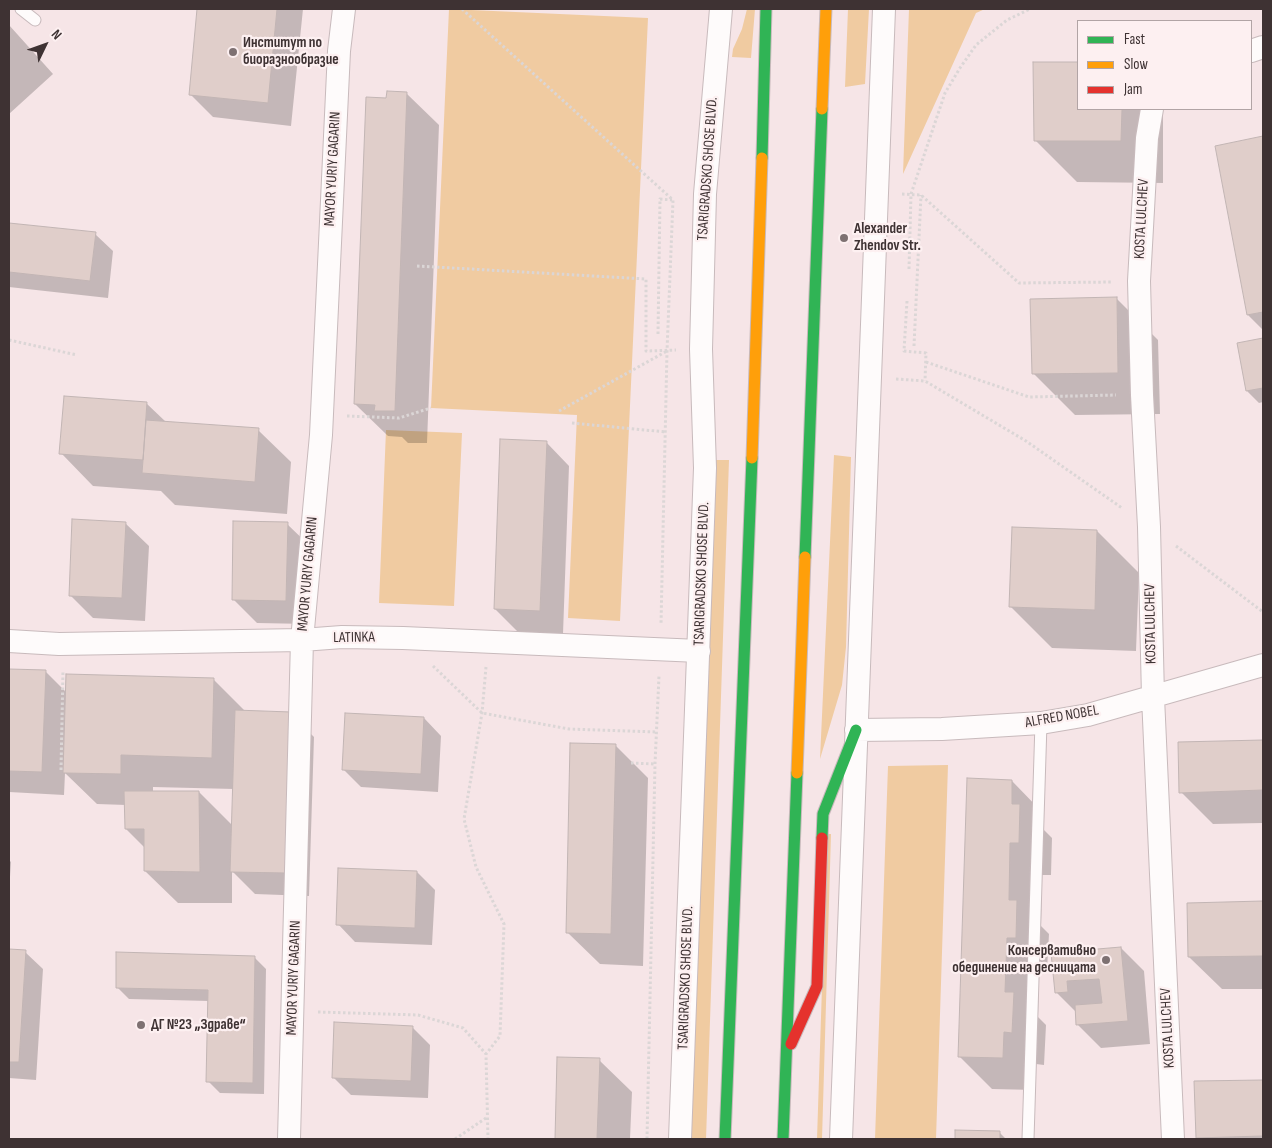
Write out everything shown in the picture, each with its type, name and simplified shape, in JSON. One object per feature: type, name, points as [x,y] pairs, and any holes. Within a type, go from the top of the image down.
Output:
[{"type":"highway","points":[[725,1139],[759,270],[766,9]]},
{"type":"highway","points":[[783,1139],[826,9]]},
{"type":"highway","points":[[785,1057],[817,986],[823,814],[856,730]]},
{"type":"street","name":"MAYOR YURIY GAGARIN","points":[[289,1139],[302,640],[321,416],[339,51],[344,9]]},
{"type":"street","name":"TSARIGRADSKO SHOSE BLVD.","points":[[680,1139],[705,468],[701,349],[705,194],[721,9]]},
{"type":"street","points":[[841,1139],[884,9]]},
{"type":"street","name":"KOSTA LULCHEV","points":[[1152,110],[1147,138],[1139,281],[1142,395],[1150,527],[1153,697],[1173,1139]]},
{"type":"street","name":"LATINKA","points":[[9,641],[60,644],[302,640],[342,637],[488,641],[699,651]]},
{"type":"street","name":"ALFRED NOBEL","points":[[856,730],[942,730],[1041,723],[1088,715],[1263,665]]},
{"type":"lane","points":[[21,9],[35,20]]},
{"type":"lane","points":[[1028,1139],[1041,723]]},
{"type":"path","points":[[462,9],[673,200]]},
{"type":"path","points":[[908,269],[912,194],[945,93],[976,45],[1007,20],[1030,9]]},
{"type":"path","points":[[278,44],[339,51]]},
{"type":"path","points":[[912,194],[921,195],[1019,284],[1139,281]]},
{"type":"path","points":[[914,346],[921,195]]},
{"type":"path","points":[[658,334],[660,199],[673,200]]},
{"type":"path","points":[[647,1139],[655,764],[673,200]]},
{"type":"path","points":[[417,266],[646,279],[646,351],[667,351]]},
{"type":"path","points":[[907,301],[904,351],[926,353],[925,381]]},
{"type":"path","points":[[9,340],[77,355]]},
{"type":"path","points":[[559,411],[667,351]]},
{"type":"path","points":[[926,362],[1029,397],[1142,395]]},
{"type":"path","points":[[888,379],[925,381],[1026,442],[1150,527],[1263,612]]},
{"type":"path","points":[[321,416],[399,418],[431,408]]},
{"type":"path","points":[[572,423],[666,432]]},
{"type":"path","points":[[488,641],[482,713],[464,819],[476,867],[504,924],[500,1036],[486,1054],[488,1139]]},
{"type":"path","points":[[431,665],[482,713],[569,729],[657,732]]},
{"type":"path","points":[[61,770],[63,671]]},
{"type":"path","points":[[630,763],[655,764]]},
{"type":"path","points":[[318,1012],[418,1015],[463,1028],[486,1054]]},
{"type":"path","points":[[455,1139],[486,1117]]},
{"type":"shaded area","points":[[449,9],[648,18],[620,621],[568,618],[577,415],[431,408]]},
{"type":"shaded area","points":[[747,9],[755,9],[751,58],[732,57],[733,49],[742,29]]},
{"type":"shaded area","points":[[848,9],[869,9],[865,84],[845,87]]},
{"type":"shaded area","points":[[909,9],[985,9],[976,13],[903,174]]},
{"type":"shaded area","points":[[386,430],[462,433],[454,606],[379,603]]},
{"type":"shaded area","points":[[834,455],[851,457],[846,647],[842,685],[820,759]]},
{"type":"shaded area","points":[[714,460],[729,460],[706,1139],[691,1139]]},
{"type":"shaded area","points":[[948,765],[936,1139],[875,1139],[888,766]]},
{"type":"shaded area","points":[[827,834],[831,834],[822,1139],[817,1139]]},
{"type":"building","name":"Институт по биоразнообразие","points":[[197,9],[277,9],[268,103],[189,95]]},
{"type":"building","points":[[1033,62],[1077,62],[1077,110],[1122,110],[1121,141],[1034,141]]},
{"type":"building","points":[[387,91],[407,92],[395,411],[374,411],[375,405],[354,404],[366,97],[386,98]]},
{"type":"building","points":[[1263,136],[1263,312],[1247,315],[1215,146]]},
{"type":"building","points":[[9,223],[96,232],[90,281],[9,272]]},
{"type":"building","points":[[1117,297],[1118,373],[1032,374],[1030,299]]},
{"type":"building","points":[[1263,338],[1263,388],[1246,391],[1237,343]]},
{"type":"building","points":[[64,396],[147,402],[143,460],[59,454]]},
{"type":"building","points":[[146,420],[259,428],[255,482],[142,473]]},
{"type":"building","points":[[500,439],[547,441],[540,611],[494,609]]},
{"type":"building","points":[[72,519],[126,522],[122,598],[69,596]]},
{"type":"building","points":[[233,521],[288,522],[286,601],[232,600]]},
{"type":"building","points":[[1012,527],[1097,530],[1095,610],[1009,607]]},
{"type":"building","points":[[9,669],[46,670],[42,772],[9,771]]},
{"type":"building","points":[[66,674],[214,678],[212,758],[121,755],[121,774],[63,773]]},
{"type":"building","points":[[235,710],[291,712],[286,873],[230,872]]},
{"type":"building","points":[[345,713],[424,717],[421,774],[342,770]]},
{"type":"building","points":[[1263,740],[1263,790],[1179,793],[1178,742]]},
{"type":"building","points":[[570,743],[616,744],[611,934],[566,933]]},
{"type":"building","points":[[967,778],[1012,780],[1012,804],[1020,804],[1019,843],[1010,843],[1009,900],[1017,900],[1016,938],[1007,938],[1005,992],[1014,992],[1012,1033],[1004,1032],[1003,1058],[958,1057]]},
{"type":"building","points":[[124,791],[199,791],[200,872],[144,871],[144,829],[125,829]]},
{"type":"building","points":[[338,868],[417,871],[415,928],[336,925]]},
{"type":"building","points":[[1263,901],[1263,956],[1188,957],[1187,903]]},
{"type":"building","points":[[1121,947],[1128,1021],[1076,1025],[1075,1005],[1102,1003],[1099,979],[1067,981],[1068,992],[1055,993],[1051,953]]},
{"type":"building","points":[[9,949],[26,950],[19,1062],[9,1062]]},
{"type":"building","points":[[116,952],[255,956],[253,1083],[206,1082],[208,990],[116,988]]},
{"type":"building","points":[[334,1022],[413,1026],[411,1081],[332,1078]]},
{"type":"building","points":[[557,1057],[600,1058],[597,1139],[555,1139]]},
{"type":"building","points":[[1263,1080],[1263,1136],[1196,1138],[1194,1081]]},
{"type":"building","points":[[955,1130],[1000,1131],[1000,1139],[955,1139]]},
{"type":"traffic: fast","points":[[762,158],[766,9]]},
{"type":"traffic: fast","points":[[805,557],[822,109]]},
{"type":"traffic: fast","points":[[725,1139],[752,458]]},
{"type":"traffic: fast","points":[[822,838],[823,814],[856,730]]},
{"type":"traffic: fast","points":[[783,1139],[797,773]]},
{"type":"traffic: slow","points":[[822,109],[826,9]]},
{"type":"traffic: slow","points":[[752,458],[762,158]]},
{"type":"traffic: slow","points":[[797,773],[805,557]]},
{"type":"traffic: jam","points":[[791,1044],[817,986],[822,838]]},
{"type":"place","name":"Институт по биоразнообразие","points":[[233,52]]},
{"type":"place","name":"Alexander Zhendov Str.","points":[[844,238]]},
{"type":"place","name":"Консервативно обединение на десницата","points":[[1106,960]]},
{"type":"place","name":"ДГ №23 „Здраве“","points":[[141,1025]]}]
